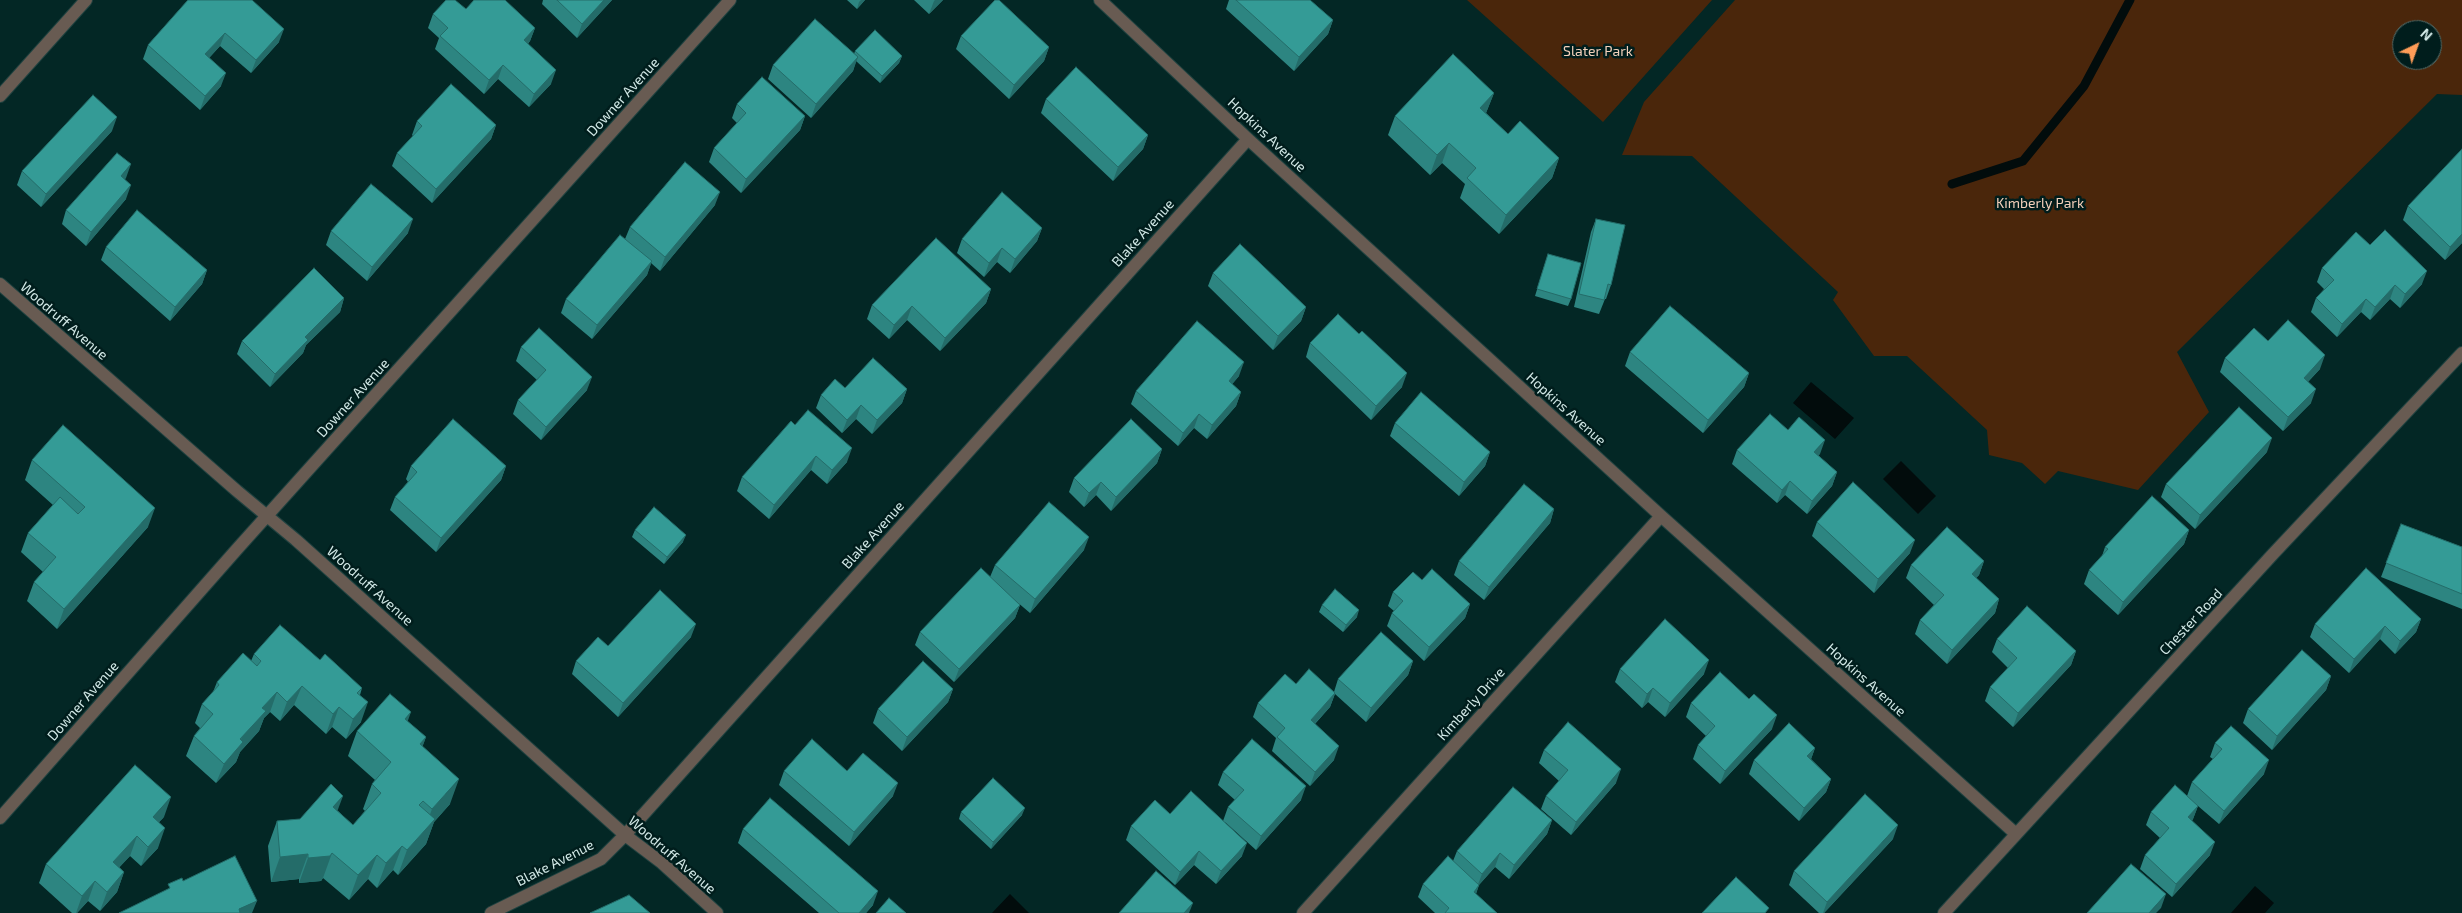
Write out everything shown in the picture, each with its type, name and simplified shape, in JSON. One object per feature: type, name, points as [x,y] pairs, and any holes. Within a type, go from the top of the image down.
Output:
[{"type":"street","points":[[0,96],[86,0]]},
{"type":"street","name":"Downer Avenue","points":[[0,818],[730,0]]},
{"type":"street","name":"Hopkins Avenue","points":[[1100,0],[1248,139],[1661,516],[2016,834]]},
{"type":"street","name":"Blake Avenue","points":[[491,913],[601,860],[1248,139]]},
{"type":"street","name":"Woodruff Avenue","points":[[0,284],[267,517],[296,540],[625,835],[662,863],[717,913]]},
{"type":"street","name":"Chester Road","points":[[1944,913],[2273,554],[2462,353]]},
{"type":"street","name":"Kimberly Drive","points":[[1303,913],[1661,516]]},
{"type":"green space","name":"Slater Park","points":[[1467,0],[1712,0],[1603,122]]},
{"type":"green space","name":"Kimberly Park","points":[[1735,0],[2462,0],[2462,95],[2437,94],[2177,352],[2209,412],[2138,490],[2058,471],[2045,484],[2022,463],[1989,455],[1987,430],[1907,356],[1874,356],[1833,300],[1838,292],[1692,156],[1622,155],[1644,102]]},
{"type":"shaded area","points":[[1811,382],[1854,418],[1835,439],[1793,403]]},
{"type":"shaded area","points":[[1901,461],[1936,496],[1918,514],[1883,479]]},
{"type":"shaded area","points":[[2255,886],[2274,903],[2265,913],[2231,913]]},
{"type":"shaded area","points":[[1010,894],[1029,913],[992,913]]},
{"type":"building","points":[[188,0],[252,0],[284,29],[256,60],[225,33],[205,54],[226,73],[205,96],[148,45]]},
{"type":"building","points":[[446,0],[455,0],[466,9],[474,0],[505,0],[535,28],[524,40],[556,70],[534,94],[503,65],[489,80],[440,36],[448,28],[433,14]]},
{"type":"building","points":[[557,0],[604,0],[582,24]]},
{"type":"building","points":[[995,0],[999,0],[1049,47],[1014,85],[961,36]]},
{"type":"building","points":[[1236,0],[1310,0],[1333,20],[1299,57]]},
{"type":"building","points":[[815,19],[858,57],[816,104],[773,65]]},
{"type":"building","points":[[875,30],[902,56],[882,76],[855,51]]},
{"type":"building","points":[[1453,54],[1494,93],[1480,108],[1508,134],[1520,121],[1559,158],[1506,215],[1467,178],[1476,168],[1449,143],[1437,155],[1395,116]]},
{"type":"building","points":[[1076,67],[1148,135],[1118,167],[1046,99]]},
{"type":"building","points":[[762,77],[805,116],[746,179],[714,148],[746,113],[737,104]]},
{"type":"building","points":[[451,84],[496,125],[436,189],[397,153],[422,126],[417,121]]},
{"type":"building","points":[[93,95],[117,117],[46,194],[22,171]]},
{"type":"building","points":[[2462,149],[2462,234],[2450,247],[2408,206]]},
{"type":"building","points":[[117,153],[131,164],[121,176],[131,185],[91,232],[66,210]]},
{"type":"building","points":[[685,162],[720,192],[665,257],[630,227]]},
{"type":"building","points":[[371,184],[413,219],[372,267],[331,231]]},
{"type":"building","points":[[1002,192],[1042,228],[1015,259],[1002,248],[989,263],[962,239]]},
{"type":"building","points":[[137,210],[207,270],[175,307],[106,247]]},
{"type":"building","points":[[1596,219],[1625,225],[1611,285],[1608,284],[1604,300],[1579,294]]},
{"type":"building","points":[[2385,230],[2427,271],[2405,294],[2395,285],[2375,307],[2366,299],[2342,324],[2316,298],[2334,280],[2322,268],[2356,232],[2370,245]]},
{"type":"building","points":[[620,235],[652,261],[597,325],[566,299]]},
{"type":"building","points":[[936,238],[991,289],[945,338],[912,306],[894,325],[872,305]]},
{"type":"building","points":[[1240,244],[1306,307],[1278,336],[1213,273]]},
{"type":"building","points":[[1548,254],[1581,263],[1571,299],[1537,289]]},
{"type":"building","points":[[314,268],[344,298],[305,337],[308,340],[275,374],[242,341]]},
{"type":"building","points":[[1670,306],[1749,373],[1708,420],[1630,352]]},
{"type":"building","points":[[1338,314],[1359,334],[1362,331],[1407,373],[1376,406],[1310,343]]},
{"type":"building","points":[[2288,320],[2325,355],[2304,378],[2316,389],[2288,417],[2225,358],[2254,328],[2268,341]]},
{"type":"building","points":[[1197,321],[1244,362],[1229,381],[1241,392],[1212,425],[1199,414],[1183,433],[1136,391]]},
{"type":"building","points":[[539,328],[592,377],[546,427],[518,400],[546,370],[521,347]]},
{"type":"building","points":[[873,358],[907,389],[877,420],[861,405],[847,420],[821,395],[835,379],[845,388]]},
{"type":"building","points":[[1421,392],[1490,452],[1464,482],[1395,423]]},
{"type":"building","points":[[2239,407],[2272,438],[2200,515],[2166,484]]},
{"type":"building","points":[[808,410],[852,448],[832,470],[816,456],[774,505],[742,477],[791,421],[795,425]]},
{"type":"building","points":[[1770,414],[1788,430],[1799,417],[1825,440],[1814,452],[1837,472],[1812,501],[1790,481],[1782,490],[1737,450]]},
{"type":"building","points":[[453,419],[506,466],[441,538],[395,497],[417,472],[411,466]]},
{"type":"building","points":[[1131,419],[1162,449],[1116,497],[1101,482],[1089,493],[1074,478]]},
{"type":"building","points":[[63,425],[155,508],[64,609],[34,582],[56,557],[28,533],[60,497],[78,514],[85,507],[32,460]]},
{"type":"building","points":[[1853,482],[1915,540],[1878,579],[1817,522]]},
{"type":"building","points":[[1524,484],[1554,509],[1489,587],[1459,561]]},
{"type":"building","points":[[2152,496],[2189,530],[2123,602],[2089,570],[2108,549],[2105,547]]},
{"type":"building","points":[[1049,502],[1089,537],[1035,599],[995,565]]},
{"type":"building","points":[[654,507],[686,535],[667,557],[635,530]]},
{"type":"building","points":[[2401,524],[2462,547],[2462,594],[2386,563]]},
{"type":"building","points":[[1947,527],[1984,561],[1972,574],[1999,599],[1952,650],[1920,620],[1944,595],[1911,565]]},
{"type":"building","points":[[981,568],[1020,605],[959,669],[920,632]]},
{"type":"building","points":[[2366,568],[2421,619],[2400,641],[2385,626],[2354,659],[2315,624]]},
{"type":"building","points":[[1432,569],[1470,604],[1429,647],[1392,613],[1403,601],[1393,592],[1413,572],[1422,580]]},
{"type":"building","points":[[1335,589],[1359,610],[1346,625],[1322,605]]},
{"type":"building","points":[[660,590],[696,624],[623,703],[576,661],[598,637],[608,646]]},
{"type":"building","points":[[2027,606],[2076,651],[2018,713],[1990,687],[2017,658],[1997,639]]},
{"type":"building","points":[[1665,619],[1709,660],[1670,703],[1653,688],[1647,694],[1620,669]]},
{"type":"building","points":[[280,625],[320,660],[325,654],[362,688],[357,693],[368,702],[353,719],[339,707],[333,714],[302,686],[287,702],[277,692],[262,708],[266,711],[240,739],[243,742],[224,764],[194,736],[213,714],[202,704],[219,685],[217,682],[243,653],[257,666],[261,661],[254,654]]},
{"type":"building","points":[[1381,632],[1413,661],[1371,708],[1338,679]]},
{"type":"building","points":[[2302,650],[2331,676],[2277,736],[2248,709]]},
{"type":"building","points":[[923,661],[953,689],[907,737],[878,709]]},
{"type":"building","points":[[1309,669],[1335,693],[1311,720],[1339,746],[1315,772],[1277,737],[1285,728],[1258,703],[1285,674],[1296,684]]},
{"type":"building","points":[[1720,672],[1749,699],[1754,694],[1777,715],[1725,771],[1698,745],[1715,726],[1691,703]]},
{"type":"building","points":[[390,694],[411,712],[405,719],[426,737],[420,744],[459,779],[432,809],[423,801],[419,805],[435,819],[407,850],[402,846],[386,863],[377,855],[358,875],[332,853],[330,856],[308,858],[308,854],[280,857],[277,821],[300,819],[331,784],[343,796],[333,807],[353,825],[381,793],[372,784],[391,762],[357,731]]},
{"type":"building","points":[[1568,722],[1621,769],[1576,822],[1546,796],[1568,770],[1544,750]]},
{"type":"building","points":[[1789,723],[1815,748],[1807,756],[1831,779],[1804,808],[1754,760]]},
{"type":"building","points":[[2231,726],[2269,760],[2224,811],[2192,782],[2222,749],[2215,743]]},
{"type":"building","points":[[812,739],[847,771],[863,753],[898,783],[854,832],[784,771]]},
{"type":"building","points":[[1252,739],[1306,786],[1261,836],[1228,807],[1244,790],[1223,772]]},
{"type":"building","points":[[135,765],[171,797],[153,817],[165,828],[148,847],[137,836],[113,862],[124,872],[107,892],[95,881],[82,896],[46,864]]},
{"type":"building","points":[[993,778],[1025,808],[993,842],[961,812]]},
{"type":"building","points":[[2175,785],[2198,806],[2188,817],[2215,842],[2176,884],[2145,855],[2169,828],[2151,812]]},
{"type":"building","points":[[1513,787],[1552,820],[1514,865],[1500,853],[1482,874],[1457,851]]},
{"type":"building","points":[[1191,791],[1247,843],[1221,871],[1199,851],[1180,872],[1131,826],[1155,800],[1170,814]]},
{"type":"building","points":[[1865,794],[1898,825],[1827,902],[1794,871]]},
{"type":"building","points":[[770,798],[878,891],[859,913],[839,913],[743,829]]},
{"type":"building","points":[[235,856],[257,901],[239,909],[240,913],[119,913],[170,888],[168,884],[182,878],[183,881]]},
{"type":"building","points":[[1448,856],[1479,885],[1474,892],[1497,913],[1445,913],[1449,908],[1423,884]]},
{"type":"building","points":[[2131,864],[2166,894],[2149,913],[2087,913]]},
{"type":"building","points":[[1156,871],[1193,903],[1184,913],[1119,913]]},
{"type":"building","points":[[1736,877],[1769,908],[1765,913],[1702,913]]},
{"type":"building","points":[[629,895],[650,913],[590,913]]},
{"type":"building","points":[[889,898],[906,913],[876,913]]},
{"type":"waterway","points":[[1952,184],[2023,161],[2084,86],[2130,0]]}]
